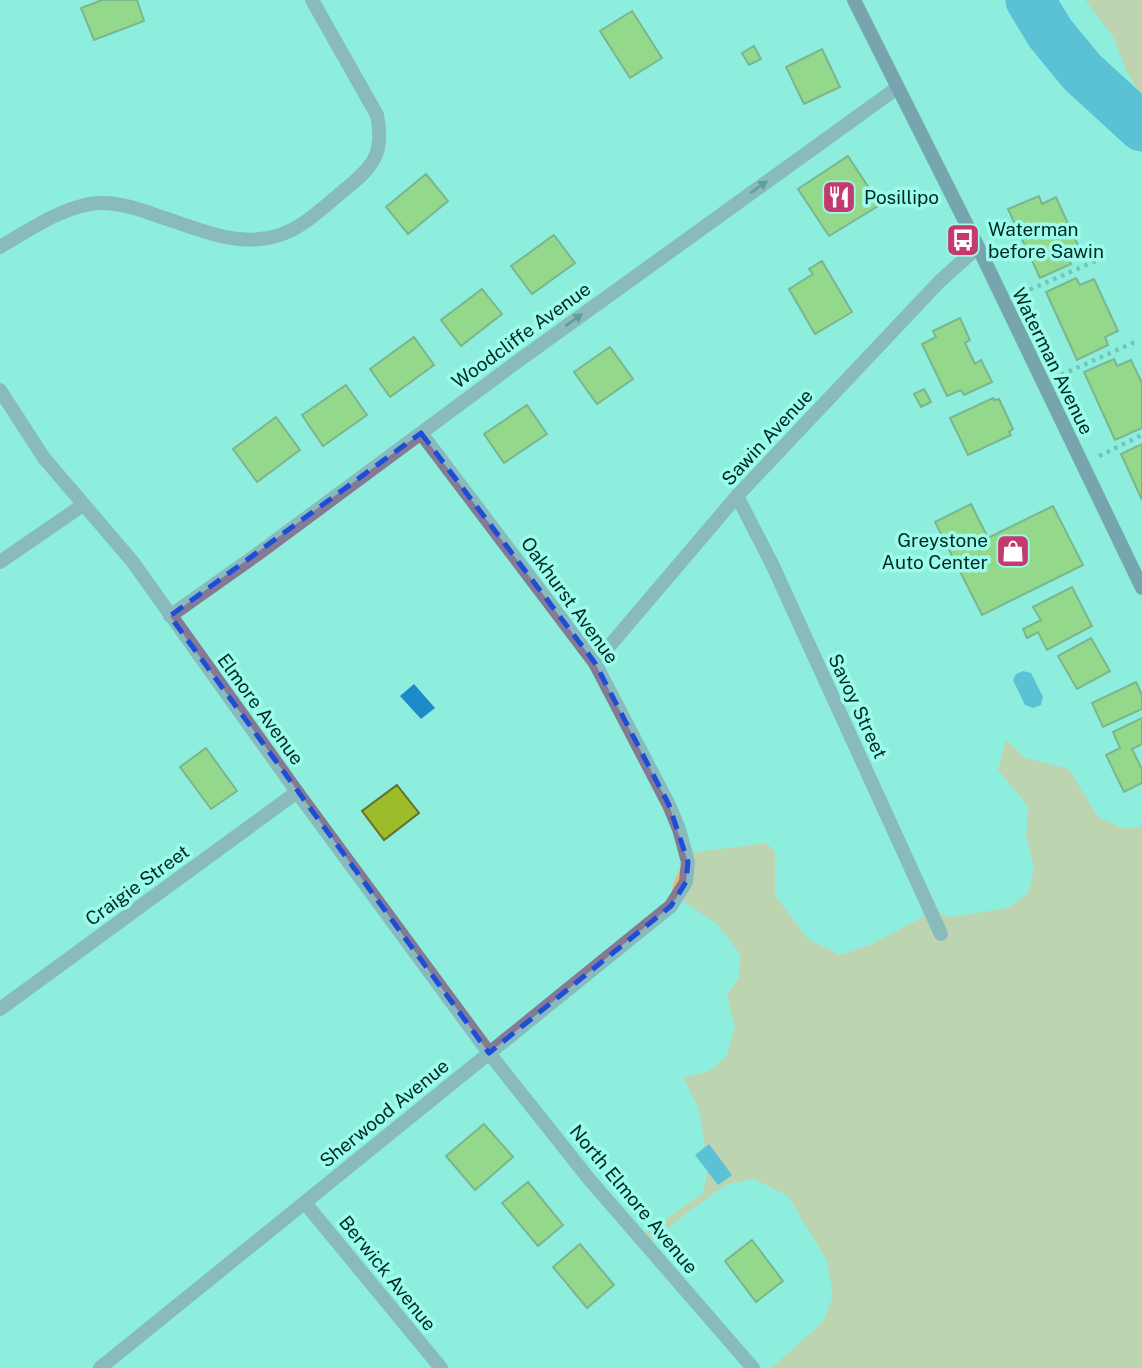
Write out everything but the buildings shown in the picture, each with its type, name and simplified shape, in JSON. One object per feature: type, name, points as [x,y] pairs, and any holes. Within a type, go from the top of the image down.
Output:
[{"type":"main road","name":"Waterman Avenue","points":[[854,0],[978,247],[1142,588]]},
{"type":"street","points":[[0,247],[75,208],[102,203],[133,207],[226,238],[267,240],[300,225],[367,172],[378,151],[380,130],[377,115],[312,0]]},
{"type":"street","name":"Woodcliffe Avenue","points":[[170,616],[520,359],[897,88]]},
{"type":"street","name":"Sawin Avenue","points":[[595,663],[737,496],[940,281],[978,247]]},
{"type":"street","name":"Elmore Avenue","points":[[0,390],[44,458],[132,561],[297,792],[489,1053]]},
{"type":"street","name":"Oakhurst Avenue","points":[[421,433],[595,663],[669,805],[688,862],[686,883]]},
{"type":"street","name":"Savoy Street","points":[[737,496],[772,564],[941,934]]},
{"type":"street","points":[[0,562],[83,505]]},
{"type":"street","name":"Craigie Street","points":[[0,1009],[297,792]]},
{"type":"street","name":"Sherwood Avenue","points":[[100,1368],[671,906],[686,883]]},
{"type":"street","name":"North Elmore Avenue","points":[[489,1053],[589,1179],[753,1368]]},
{"type":"street","name":"Berwick Avenue","points":[[305,1203],[441,1368]]},
{"type":"path","points":[[1023,293],[1098,260]]},
{"type":"path","points":[[1060,375],[1137,341]]},
{"type":"path","points":[[1098,457],[1142,435]]},
{"type":"highlighted area","points":[[421,433],[595,663],[669,805],[688,862],[686,882],[671,906],[489,1053],[170,616]]},
{"type":"shaded area","points":[[1085,0],[1142,0],[1142,94],[1126,70],[1114,38]]},
{"type":"shaded area","points":[[1006,740],[1026,758],[1069,769],[1098,817],[1124,829],[1142,826],[1142,1368],[771,1368],[823,1322],[833,1296],[827,1261],[788,1196],[754,1179],[725,1185],[648,1242],[643,1235],[703,1193],[708,1169],[699,1109],[683,1077],[708,1072],[726,1057],[735,1028],[727,995],[739,977],[740,954],[717,924],[672,893],[673,884],[687,853],[767,843],[775,853],[775,895],[808,939],[840,955],[872,944],[934,911],[951,917],[1008,908],[1029,892],[1034,868],[1026,836],[1028,806],[998,770]]},
{"type":"water","points":[[1023,671],[1031,673],[1043,697],[1041,705],[1033,708],[1025,705],[1013,680],[1016,674]]},
{"type":"water","points":[[414,684],[435,708],[421,719],[400,696]]},
{"type":"water","points":[[709,1144],[732,1175],[718,1185],[695,1155]]},
{"type":"waterway","points":[[1030,0],[1050,33],[1082,72],[1142,127]]},
{"type":"place","name":"Posillipo","points":[[839,197]]},
{"type":"place","name":"Waterman before Sawin","points":[[963,240]]},
{"type":"place","name":"Greystone Auto Center","points":[[1013,551]]}]
